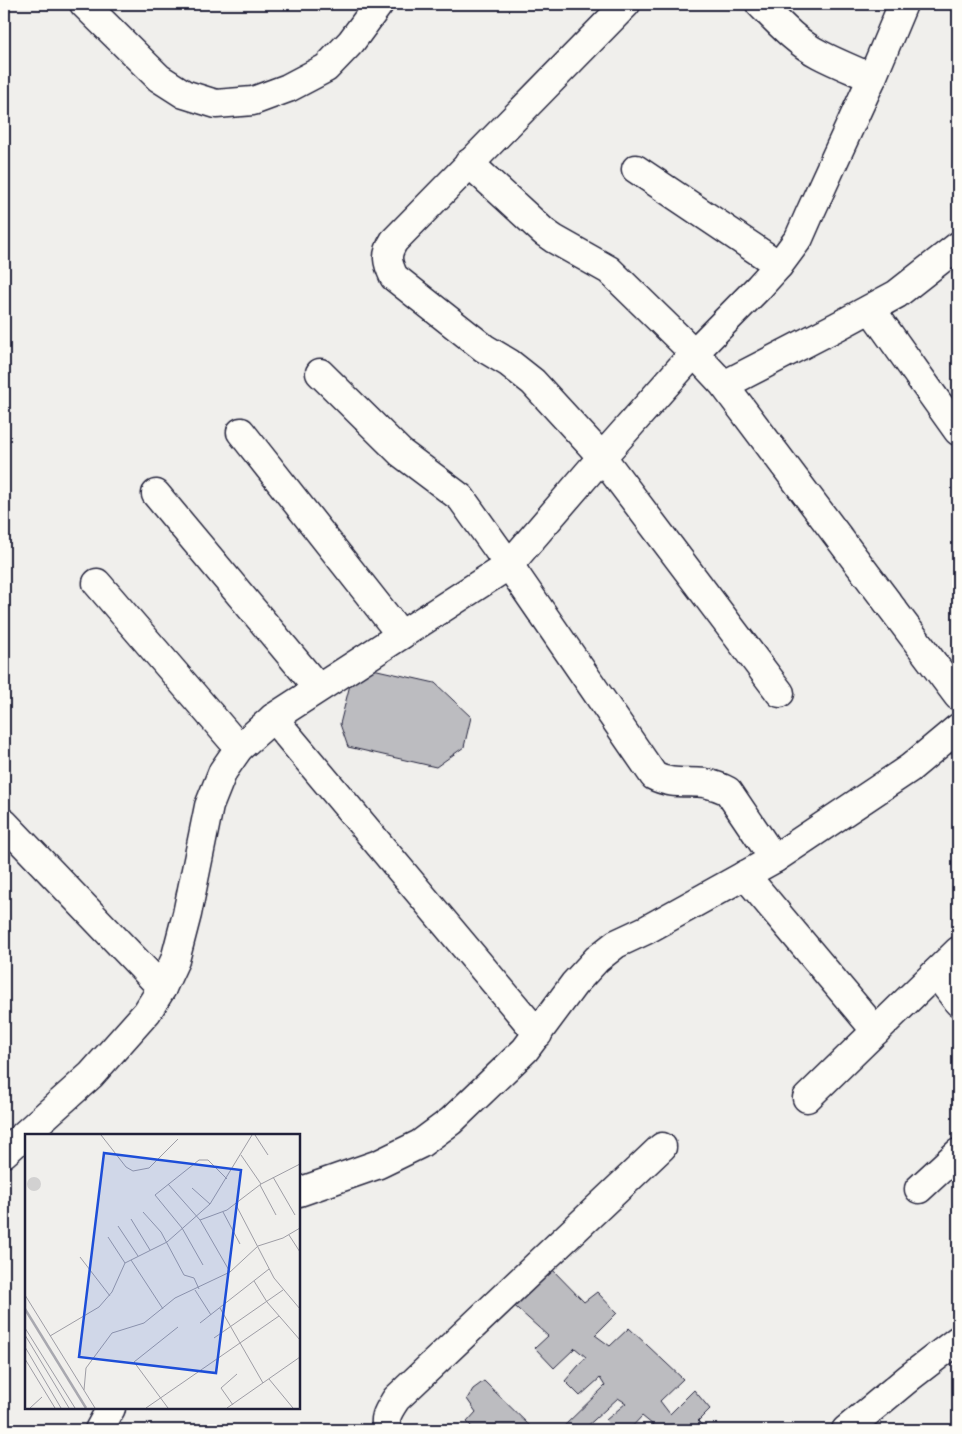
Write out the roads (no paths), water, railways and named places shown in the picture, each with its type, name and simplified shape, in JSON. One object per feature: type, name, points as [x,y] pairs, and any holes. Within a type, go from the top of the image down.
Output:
[{"type":"street","points":[[84,4],[159,78],[184,94],[216,104],[253,101],[288,88],[326,68],[351,42],[379,4]]},
{"type":"street","points":[[626,4],[394,241],[388,250],[388,263],[394,277],[484,348],[509,363],[533,382],[602,457],[780,693]]},
{"type":"street","points":[[760,4],[792,35],[818,53],[872,78]]},
{"type":"street","points":[[25,1134],[92,1075],[147,1012],[162,988],[175,960],[185,924],[210,806],[223,771],[239,748],[273,718],[509,565],[694,353],[779,265],[799,238],[872,78],[903,4]]},
{"type":"street","points":[[469,164],[544,232],[609,270],[724,385],[958,696]]},
{"type":"street","points":[[636,169],[779,265]]},
{"type":"street","points":[[724,385],[897,294],[958,246]]},
{"type":"street","points":[[871,309],[958,431]]},
{"type":"street","points":[[320,373],[401,453],[461,498],[654,776],[664,781],[704,783],[718,786],[728,791],[774,859]]},
{"type":"street","points":[[241,432],[401,635]]},
{"type":"street","points":[[156,494],[318,688]]},
{"type":"street","points":[[98,583],[239,748]]},
{"type":"street","points":[[273,718],[538,1034]]},
{"type":"street","points":[[300,1192],[379,1164],[420,1144],[451,1121],[525,1050],[574,984],[597,959],[616,944],[646,930],[774,859],[910,768],[958,728]]},
{"type":"street","points":[[4,823],[162,988]]},
{"type":"street","points":[[745,874],[876,1031]]},
{"type":"street","points":[[807,1098],[958,951]]},
{"type":"street","points":[[936,973],[958,1002]]},
{"type":"street","points":[[4,1153],[25,1134]]},
{"type":"street","points":[[388,1430],[385,1421],[386,1415],[396,1399],[662,1147]]},
{"type":"street","points":[[919,1188],[958,1153]]},
{"type":"street","points":[[846,1430],[958,1340]]},
{"type":"street","points":[[99,1430],[110,1409]]}]
